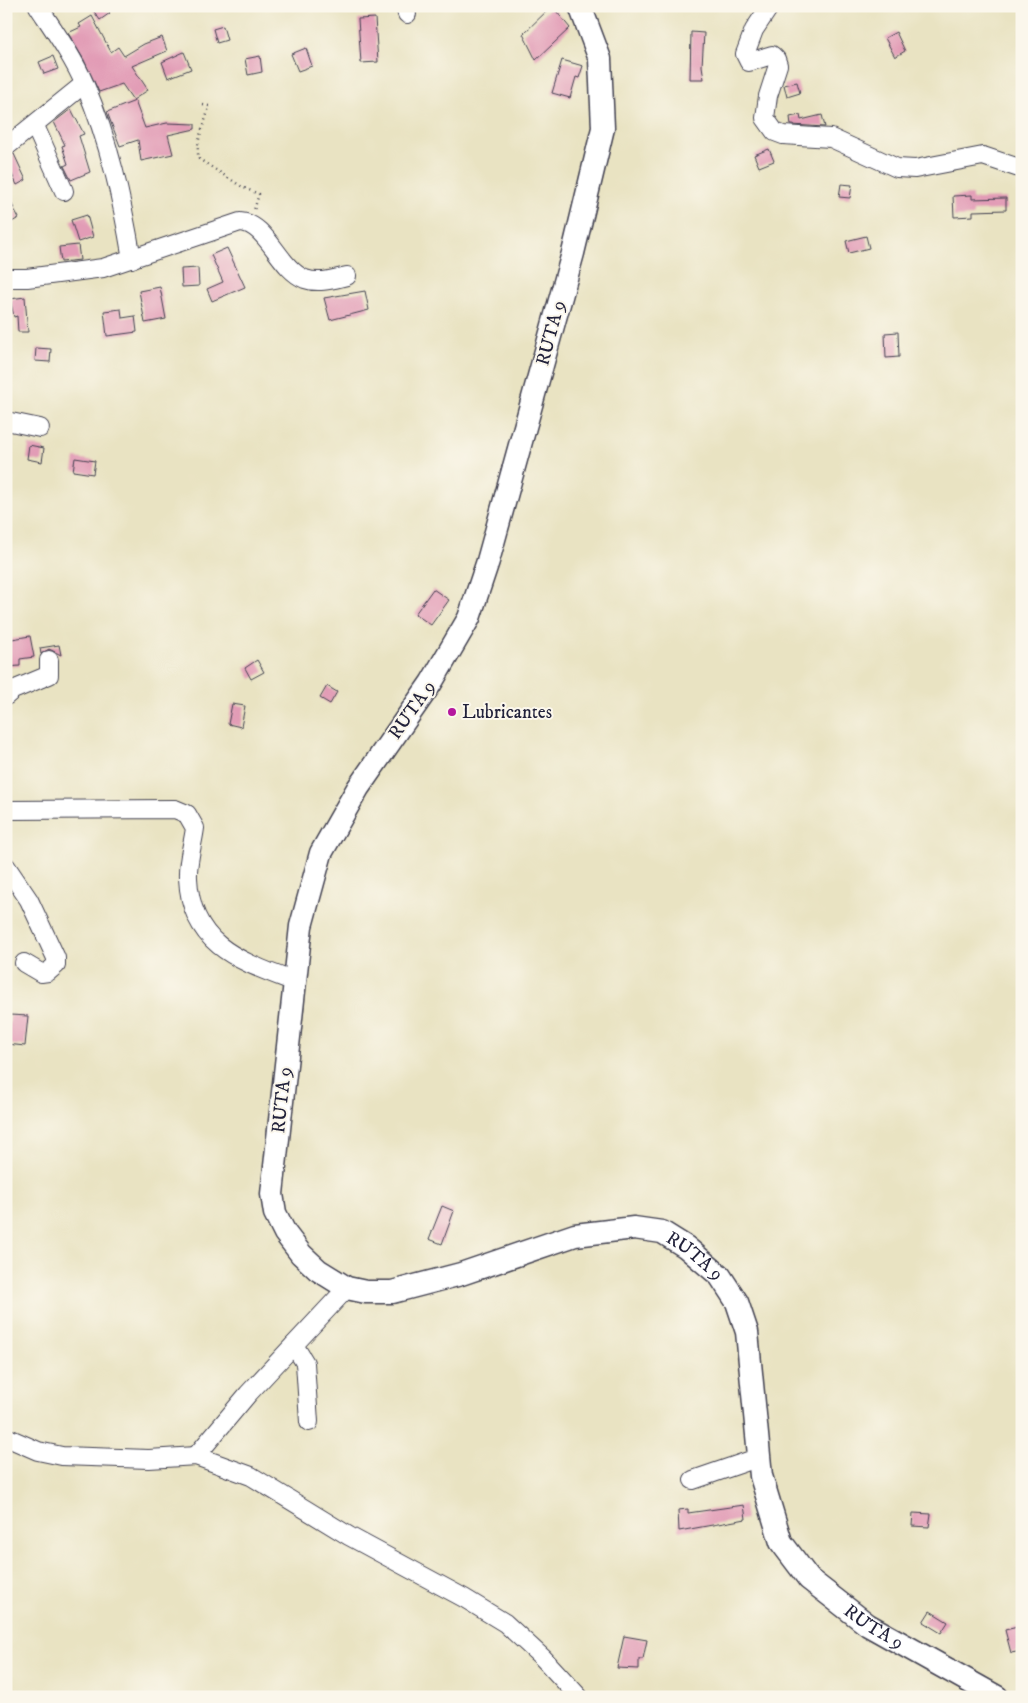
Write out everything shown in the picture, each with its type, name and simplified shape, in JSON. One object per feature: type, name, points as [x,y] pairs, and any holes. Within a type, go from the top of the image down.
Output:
[{"type":"main road","name":"RUTA 9","points":[[580,6],[600,59],[603,128],[573,253],[488,561],[469,618],[431,683],[358,788],[321,853],[301,926],[272,1194],[275,1213],[285,1233],[301,1254],[318,1270],[348,1288],[366,1292],[392,1292],[461,1274],[575,1235],[634,1228],[662,1232],[686,1247],[720,1276],[737,1302],[747,1332],[761,1476],[781,1542],[809,1579],[868,1625],[997,1697]]},
{"type":"street","points":[[38,6],[84,84],[110,154],[122,198],[132,259]]},
{"type":"street","points":[[770,6],[754,30],[745,54],[749,62],[767,56],[772,56],[776,59],[778,65],[768,96],[765,118],[775,132],[784,135],[831,138],[874,159],[906,170],[983,156],[1022,170]]},
{"type":"street","points":[[6,147],[35,126],[84,84]]},
{"type":"street","points":[[35,126],[64,191]]},
{"type":"street","points":[[6,278],[27,278],[103,268],[224,227],[248,223],[259,230],[284,262],[307,280],[326,281],[347,276]]},
{"type":"street","points":[[6,421],[40,428]]},
{"type":"street","points":[[6,696],[13,690],[49,675],[49,660]]},
{"type":"street","points":[[6,810],[175,809],[186,814],[195,828],[188,876],[191,901],[204,928],[215,944],[231,956],[295,982]]},
{"type":"street","points":[[6,866],[29,900],[56,958],[56,965],[48,972],[41,972],[24,963]]},
{"type":"street","points":[[196,1456],[248,1394],[348,1288]]},
{"type":"street","points":[[294,1345],[305,1363],[309,1422]]},
{"type":"street","points":[[6,1437],[38,1451],[62,1456],[149,1459],[196,1456],[251,1476],[273,1487],[349,1536],[480,1608],[511,1629],[543,1658],[579,1697]]},
{"type":"street","points":[[693,1480],[760,1457]]},
{"type":"path","points":[[203,105],[209,106],[206,122],[197,142],[199,159],[244,188],[259,194],[258,204],[248,223]]},
{"type":"building","points":[[90,6],[104,6],[110,13],[100,20]]},
{"type":"building","points":[[552,6],[570,28],[536,60],[523,34]]},
{"type":"building","points":[[92,16],[111,52],[118,47],[124,56],[144,44],[162,37],[167,51],[132,66],[148,90],[133,100],[122,84],[99,92],[84,60],[68,33],[81,27],[79,24]]},
{"type":"building","points":[[375,18],[378,62],[361,63],[358,19]]},
{"type":"building","points":[[223,26],[227,40],[217,43],[213,29]]},
{"type":"building","points":[[691,32],[704,33],[702,66],[704,79],[690,79]]},
{"type":"building","points":[[896,32],[905,51],[895,57],[885,38]]},
{"type":"building","points":[[306,48],[312,66],[298,71],[291,54]]},
{"type":"building","points":[[184,52],[191,69],[168,78],[162,62]]},
{"type":"building","points":[[53,56],[58,69],[44,74],[39,62]]},
{"type":"building","points":[[260,56],[262,72],[248,75],[245,59]]},
{"type":"building","points":[[562,60],[583,66],[579,78],[576,77],[570,98],[552,93]]},
{"type":"building","points":[[797,82],[800,93],[787,97],[784,85]]},
{"type":"building","points":[[135,101],[145,128],[167,123],[195,124],[195,129],[168,135],[173,154],[141,161],[138,140],[120,146],[107,112]]},
{"type":"building","points":[[71,109],[84,134],[79,136],[90,172],[71,180],[64,166],[68,164],[62,146],[65,145],[54,122]]},
{"type":"building","points":[[800,115],[801,120],[822,115],[825,127],[791,125],[790,117]]},
{"type":"building","points":[[769,149],[774,161],[759,167],[754,155]]},
{"type":"building","points":[[14,154],[26,180],[17,185],[6,162],[6,157]]},
{"type":"building","points":[[841,184],[852,185],[850,198],[839,197]]},
{"type":"building","points":[[6,193],[19,218],[6,225]]},
{"type":"building","points":[[972,195],[972,199],[1006,198],[1006,210],[973,211],[973,216],[954,217],[953,196]]},
{"type":"building","points":[[87,215],[93,237],[78,242],[71,220]]},
{"type":"building","points":[[866,236],[869,248],[849,253],[846,241]]},
{"type":"building","points":[[78,245],[80,260],[61,262],[59,247]]},
{"type":"building","points":[[227,248],[245,287],[212,301],[207,289],[223,282],[211,255]]},
{"type":"building","points":[[198,268],[199,286],[182,287],[181,269]]},
{"type":"building","points":[[160,287],[166,319],[145,323],[139,291]]},
{"type":"building","points":[[365,291],[369,310],[330,320],[324,298]]},
{"type":"building","points":[[25,297],[28,332],[18,332],[17,316],[14,317],[10,299]]},
{"type":"building","points":[[121,309],[122,318],[135,316],[137,332],[107,336],[104,311]]},
{"type":"building","points":[[898,332],[899,357],[886,358],[885,333]]},
{"type":"building","points":[[36,348],[51,349],[50,362],[35,361]]},
{"type":"building","points":[[29,445],[44,448],[42,462],[27,459]]},
{"type":"building","points":[[75,458],[95,461],[93,474],[73,471]]},
{"type":"building","points":[[433,589],[449,600],[431,625],[415,614]]},
{"type":"building","points":[[30,636],[34,657],[20,659],[20,666],[6,667],[6,640]]},
{"type":"building","points":[[59,645],[61,655],[49,649],[41,654],[40,648]]},
{"type":"building","points":[[257,660],[264,672],[251,679],[245,668]]},
{"type":"building","points":[[327,686],[337,692],[330,704],[320,698]]},
{"type":"building","points":[[232,704],[245,706],[241,727],[228,724]]},
{"type":"building","points":[[10,1015],[28,1016],[25,1046],[7,1044]]},
{"type":"building","points":[[442,1206],[454,1211],[442,1244],[429,1239]]},
{"type":"building","points":[[744,1505],[746,1519],[679,1531],[678,1510],[688,1509],[688,1513]]},
{"type":"building","points":[[913,1513],[931,1514],[929,1527],[912,1526]]},
{"type":"building","points":[[930,1611],[948,1622],[941,1633],[923,1622]]},
{"type":"building","points":[[1022,1626],[1022,1651],[1011,1653],[1005,1630]]},
{"type":"building","points":[[624,1636],[647,1640],[643,1659],[639,1659],[639,1669],[617,1668]]},
{"type":"place","name":"Lubricantes","points":[[452,712]]}]
